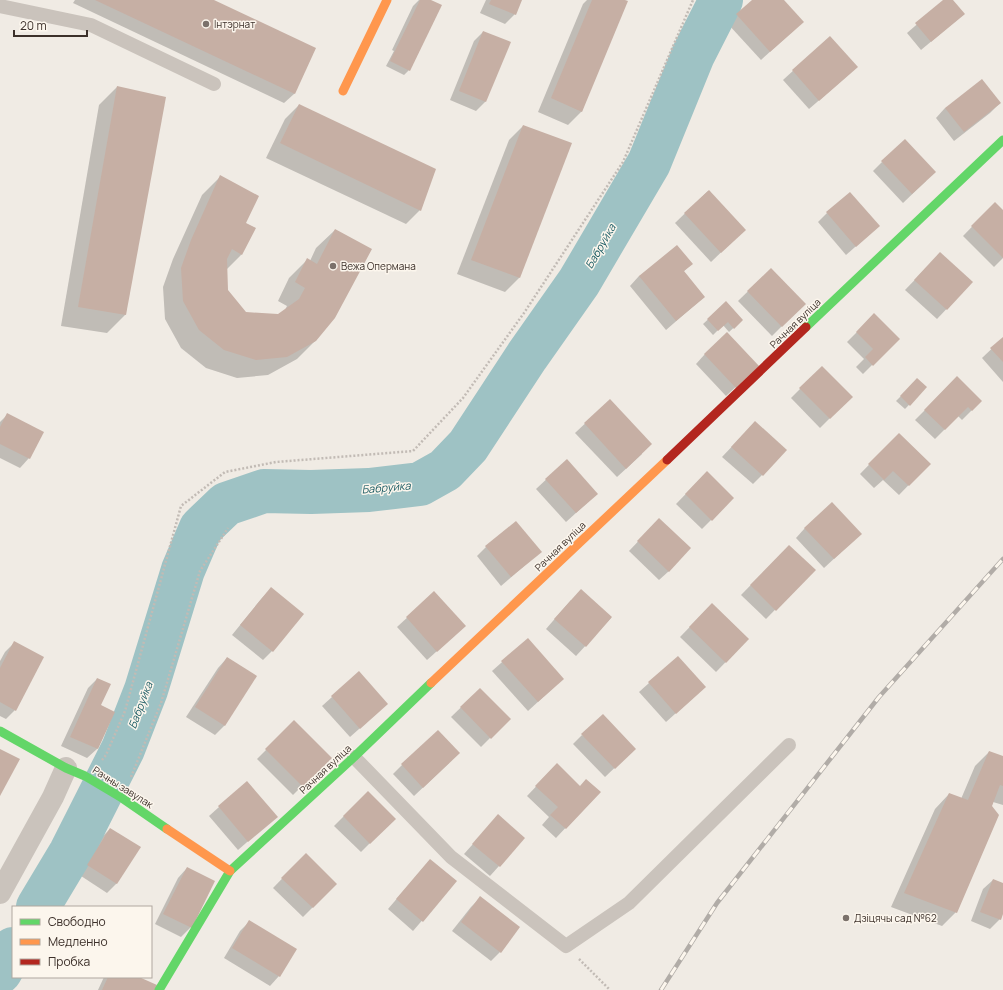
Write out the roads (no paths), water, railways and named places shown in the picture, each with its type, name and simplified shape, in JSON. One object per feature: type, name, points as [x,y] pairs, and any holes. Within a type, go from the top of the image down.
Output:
[{"type":"street","points":[[342,91],[387,0]]},
{"type":"street","name":"Рачная вуліца","points":[[159,990],[230,871],[354,757],[1003,140]]},
{"type":"street","name":"Рачны завулак","points":[[0,731],[122,798],[230,871]]},
{"type":"street","points":[[0,893],[53,797],[76,772]]},
{"type":"lane","points":[[0,6],[91,25],[214,84]]},
{"type":"lane","points":[[354,757],[450,857],[566,946],[629,903],[789,745]]},
{"type":"waterway","name":"Бабруйка","points":[[39,906],[71,852],[123,749],[146,690],[183,570],[201,528],[226,504],[264,491],[311,492],[369,490],[420,484],[445,470],[468,446],[527,356],[579,282],[649,163],[693,55],[721,0]]},
{"type":"waterway","name":"Бабруйка","points":[[0,972],[12,951]]},
{"type":"railway","points":[[661,990],[717,903],[879,697],[1003,559]]},
{"type":"place","name":"Інтэрнат","points":[[206,24]]},
{"type":"place","name":"Вежа Опермана","points":[[333,266]]},
{"type":"place","name":"Дзіцячы сад №62","points":[[846,918]]}]
